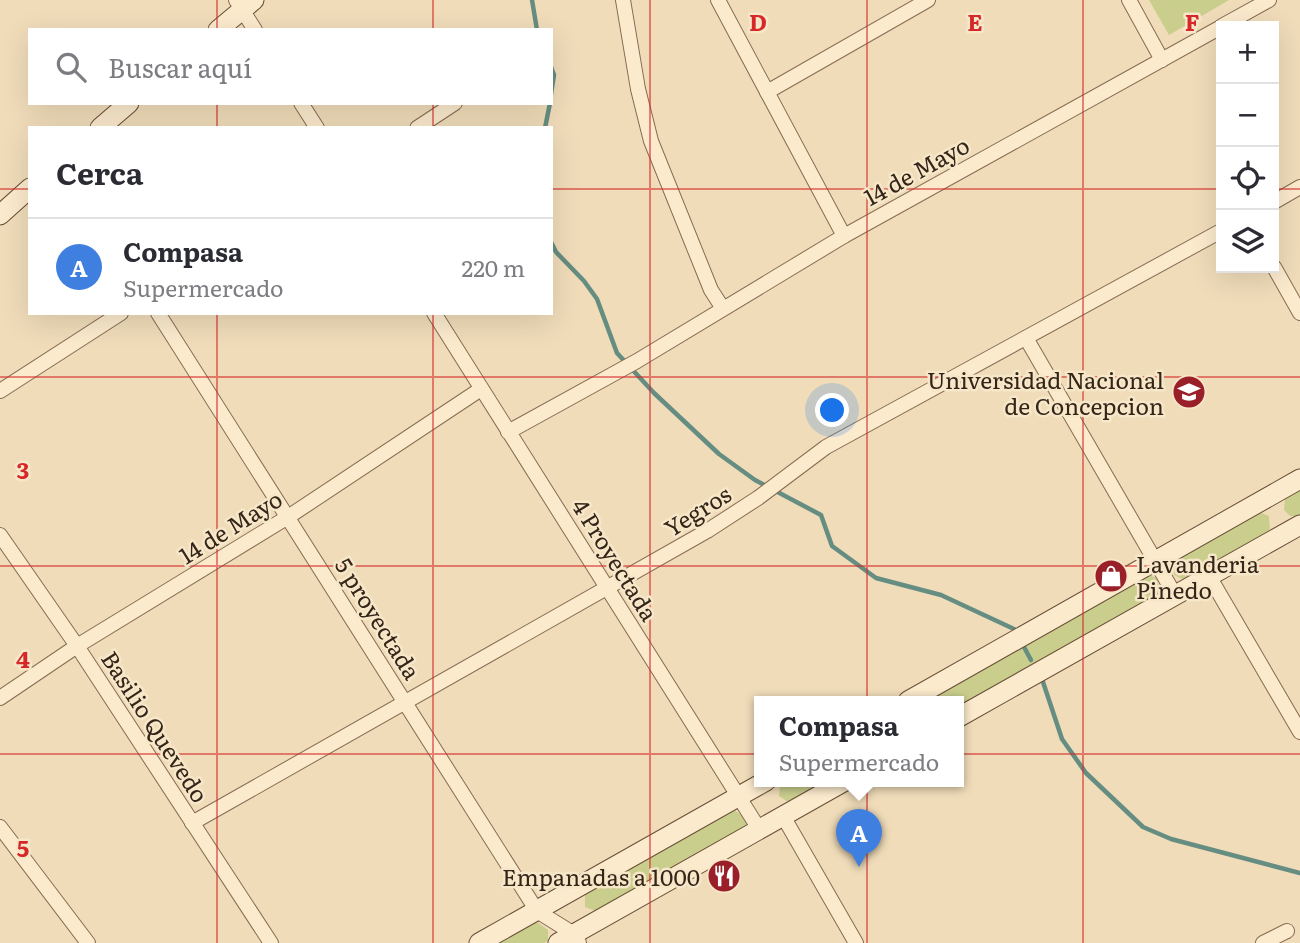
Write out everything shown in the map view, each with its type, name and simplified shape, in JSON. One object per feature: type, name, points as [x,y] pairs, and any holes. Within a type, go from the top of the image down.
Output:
[{"type":"street","points":[[623,0],[638,89],[652,141],[712,290],[722,307]]},
{"type":"street","points":[[718,0],[844,236]]},
{"type":"street","points":[[767,92],[928,0]]},
{"type":"street","points":[[1129,0],[1162,60]]},
{"type":"street","name":"14 de Mayo","points":[[1232,21],[1269,0]]},
{"type":"street","points":[[220,28],[244,3],[254,28]]},
{"type":"street","name":"14 de Mayo","points":[[508,432],[612,375],[844,236],[1216,30]]},
{"type":"street","points":[[102,126],[128,105]]},
{"type":"street","points":[[302,105],[316,126]]},
{"type":"street","points":[[420,126],[452,105]]},
{"type":"street","points":[[1279,199],[1300,187]]},
{"type":"street","points":[[0,215],[28,190]]},
{"type":"street","name":"Yegros","points":[[192,823],[608,589],[763,494],[825,447],[1216,234]]},
{"type":"street","points":[[1277,273],[1300,313]]},
{"type":"street","points":[[0,391],[118,315]]},
{"type":"street","name":"5 proyectada","points":[[159,315],[537,911],[571,940]]},
{"type":"street","name":"4 Proyectada","points":[[435,315],[759,829]]},
{"type":"street","points":[[1026,338],[1175,595]]},
{"type":"street","name":"14 de Mayo","points":[[0,698],[77,646],[288,517],[481,389]]},
{"type":"street","points":[[917,696],[1300,479]]},
{"type":"street","points":[[964,714],[1300,525]]},
{"type":"street","name":"Basilio Quevedo","points":[[0,535],[77,646],[271,943]]},
{"type":"street","points":[[1209,576],[1300,732]]},
{"type":"street","points":[[479,943],[756,787]]},
{"type":"street","points":[[571,940],[834,787]]},
{"type":"street","points":[[783,816],[856,943]]},
{"type":"street","points":[[0,827],[88,943]]},
{"type":"street","points":[[1263,943],[1287,931]]},
{"type":"green space","points":[[1149,0],[1229,0],[1169,35]]},
{"type":"green space","points":[[1300,490],[1300,516],[1290,516],[1284,510],[1285,499]]},
{"type":"green space","points":[[1259,512],[1269,516],[1270,531],[1184,580],[1174,575],[1173,560]]},
{"type":"green space","points":[[1148,574],[1157,579],[1159,593],[964,705],[964,696],[937,696]]},
{"type":"green space","points":[[780,787],[821,787],[791,804],[779,796]]},
{"type":"green space","points":[[734,810],[746,818],[746,829],[596,911],[585,907],[585,892]]},
{"type":"green space","points":[[537,922],[548,930],[548,941],[498,943]]},
{"type":"waterway","points":[[532,0],[537,28]]},
{"type":"waterway","points":[[553,72],[553,81]]},
{"type":"waterway","points":[[545,126],[550,105]]},
{"type":"waterway","points":[[553,246],[597,299],[617,353],[654,393],[719,454],[755,480],[821,515],[832,546],[876,578],[941,595],[1014,629]]},
{"type":"waterway","points":[[1024,647],[1031,660]]},
{"type":"waterway","points":[[1042,679],[1062,739],[1086,773],[1143,827],[1171,839],[1300,873]]},
{"type":"place","name":"Universidad Nacional de Concepcion","points":[[1189,392]]},
{"type":"place","name":"Lavanderia Pinedo","points":[[1111,576]]},
{"type":"place","name":"Compasa","points":[[859,867]]},
{"type":"place","name":"Empanadas a 1000","points":[[724,876]]}]
